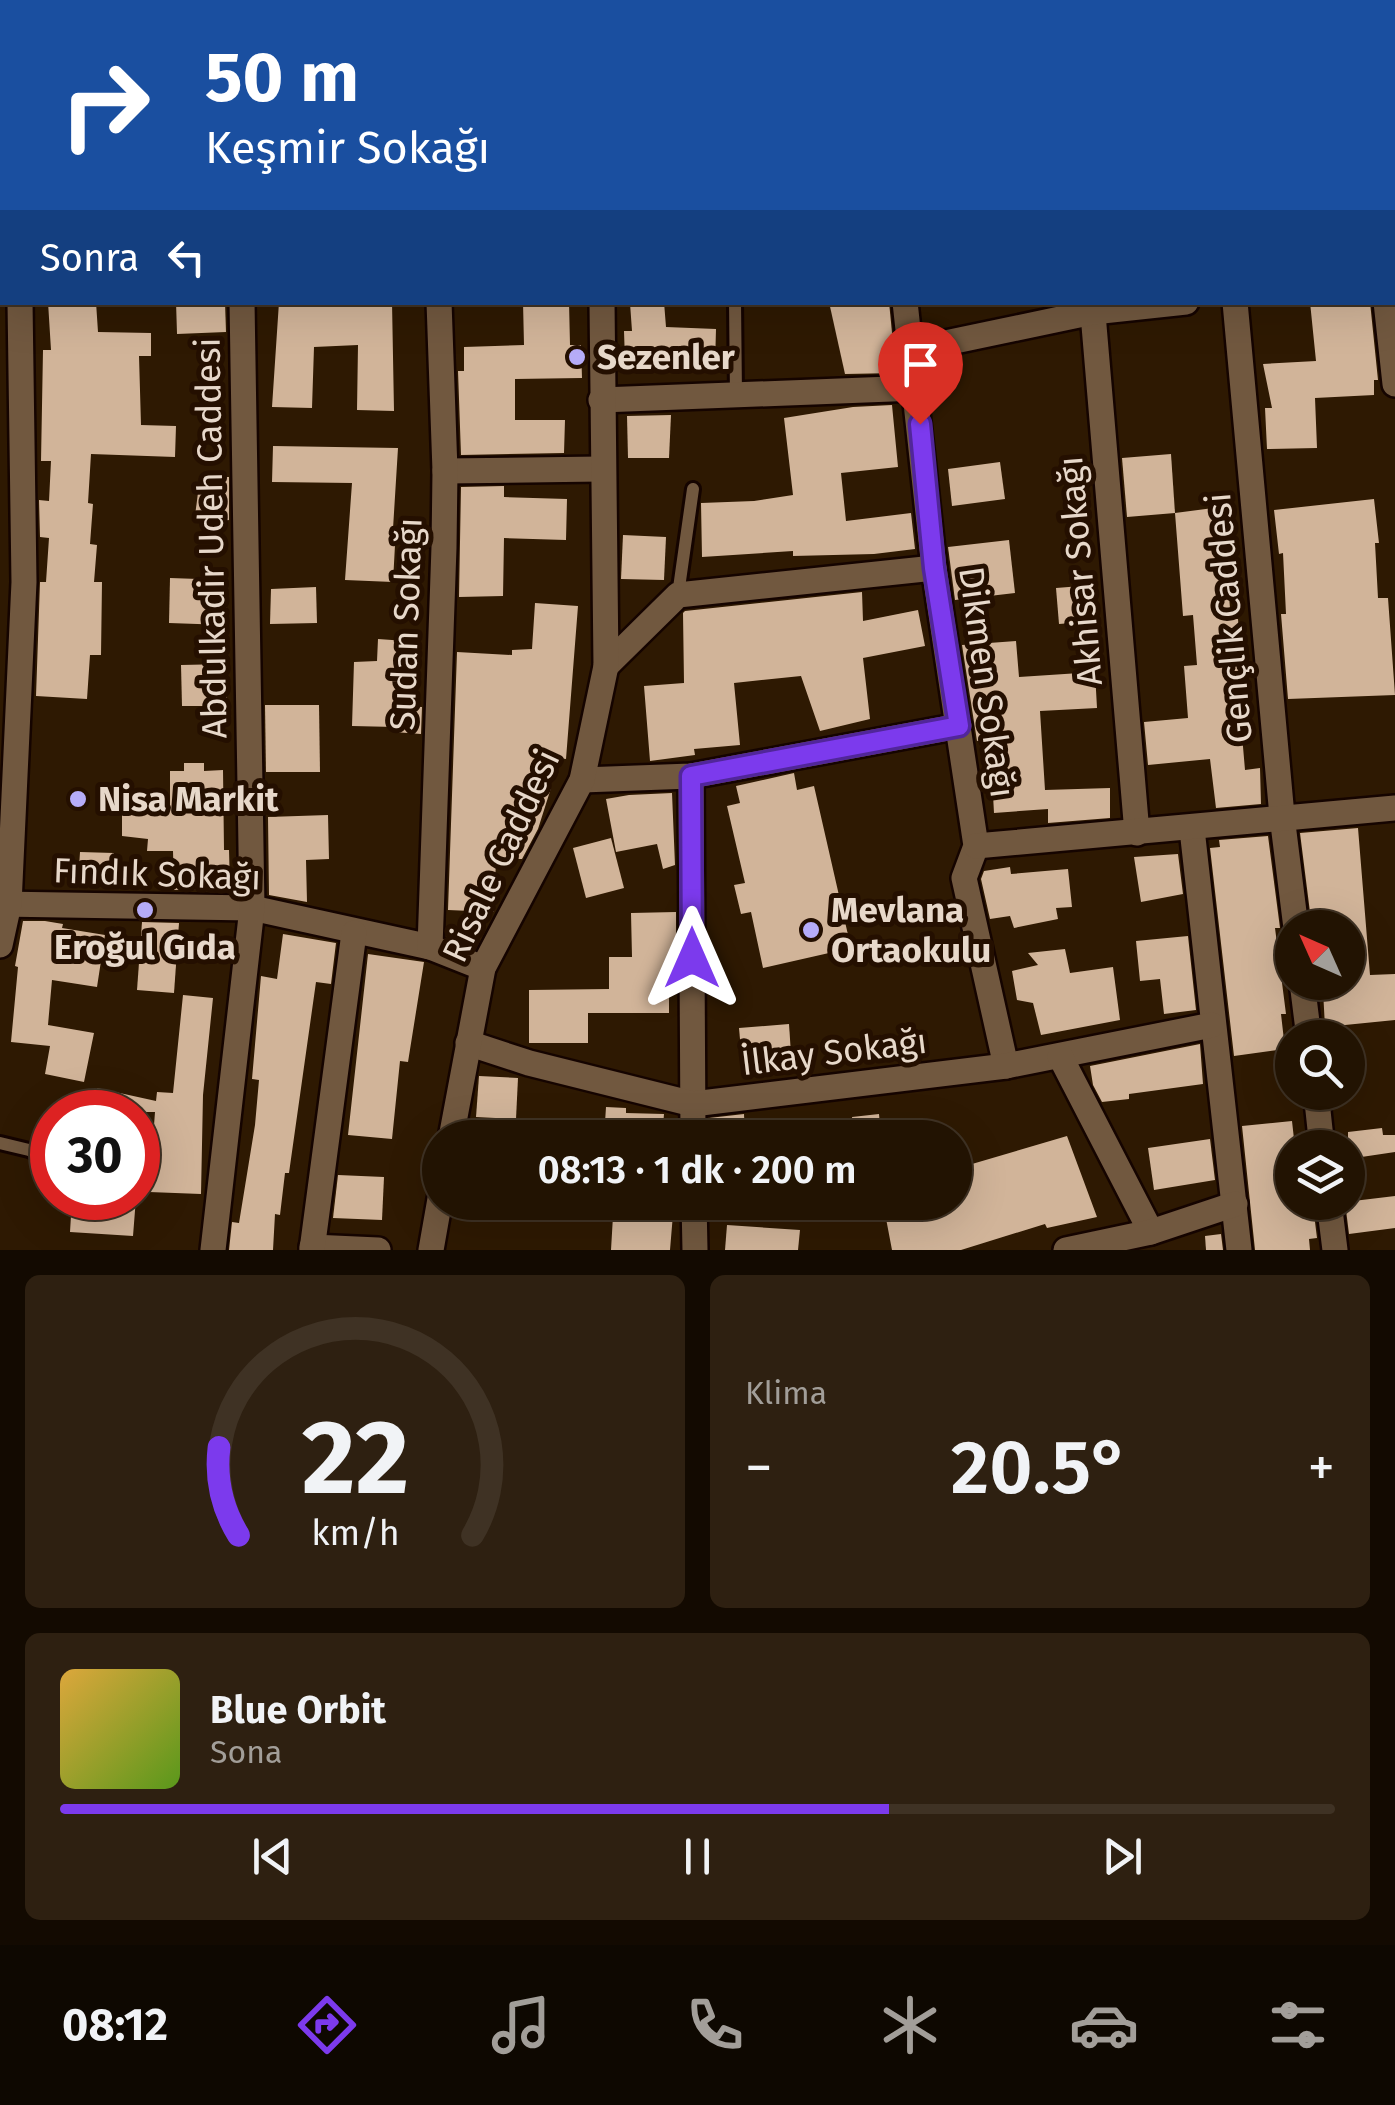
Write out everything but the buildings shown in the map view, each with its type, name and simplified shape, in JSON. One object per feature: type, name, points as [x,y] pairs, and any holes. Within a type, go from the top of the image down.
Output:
[{"type":"street","points":[[0,945],[24,582],[20,305]]},
{"type":"street","name":"Abdulkadir Udeh Caddesi","points":[[213,1250],[252,908],[242,305]]},
{"type":"street","name":"Sudan Sokağı","points":[[430,947],[445,470],[439,305]]},
{"type":"street","name":"Risale Caddesi","points":[[454,1120],[483,968],[582,780],[606,666],[602,305]]},
{"type":"street","name":"Dikmen Sokağı","points":[[905,305],[934,568],[976,846],[964,878],[1006,1066]]},
{"type":"street","points":[[912,350],[1093,307],[1130,305]]},
{"type":"street","name":"Gençlik Caddesi","points":[[1235,305],[1294,910]]},
{"type":"street","points":[[1386,305],[1395,384]]},
{"type":"street","name":"Akhisar Sokağı","points":[[1093,307],[1137,833]]},
{"type":"street","points":[[601,400],[917,388]]},
{"type":"street","points":[[445,470],[601,469]]},
{"type":"street","points":[[606,666],[678,595],[934,568]]},
{"type":"street","points":[[582,780],[691,776],[959,726]]},
{"type":"street","points":[[691,776],[693,1120]]},
{"type":"street","points":[[976,846],[1395,808]]},
{"type":"street","points":[[1192,829],[1239,1250]]},
{"type":"street","name":"Fındık Sokağı","points":[[4,904],[252,908],[430,947],[483,968]]},
{"type":"street","points":[[354,932],[312,1248],[378,1250]]},
{"type":"street","name":"İlkay Sokağı","points":[[468,1044],[693,1104],[1006,1066],[1212,1024]]},
{"type":"street","points":[[1060,1056],[1152,1232]]},
{"type":"street","points":[[1066,1250],[1152,1232],[1235,1204]]},
{"type":"street","points":[[431,1250],[436,1220]]},
{"type":"street","points":[[694,1220],[695,1250]]},
{"type":"street","points":[[1331,1220],[1335,1250]]},
{"type":"lane","points":[[735,305],[736,395]]},
{"type":"lane","points":[[678,595],[694,489]]},
{"type":"lane","points":[[0,1143],[30,1151]]},
{"type":"place","name":"Sezenler","points":[[577,357]]},
{"type":"place","name":"Nisa Markit","points":[[78,799]]},
{"type":"place","name":"Eroğul Gıda","points":[[145,910]]},
{"type":"place","name":"Mevlana Ortaokulu","points":[[811,930]]},
{"type":"route","points":[[692,958],[691,776],[959,726],[934,568],[920,424]]}]
